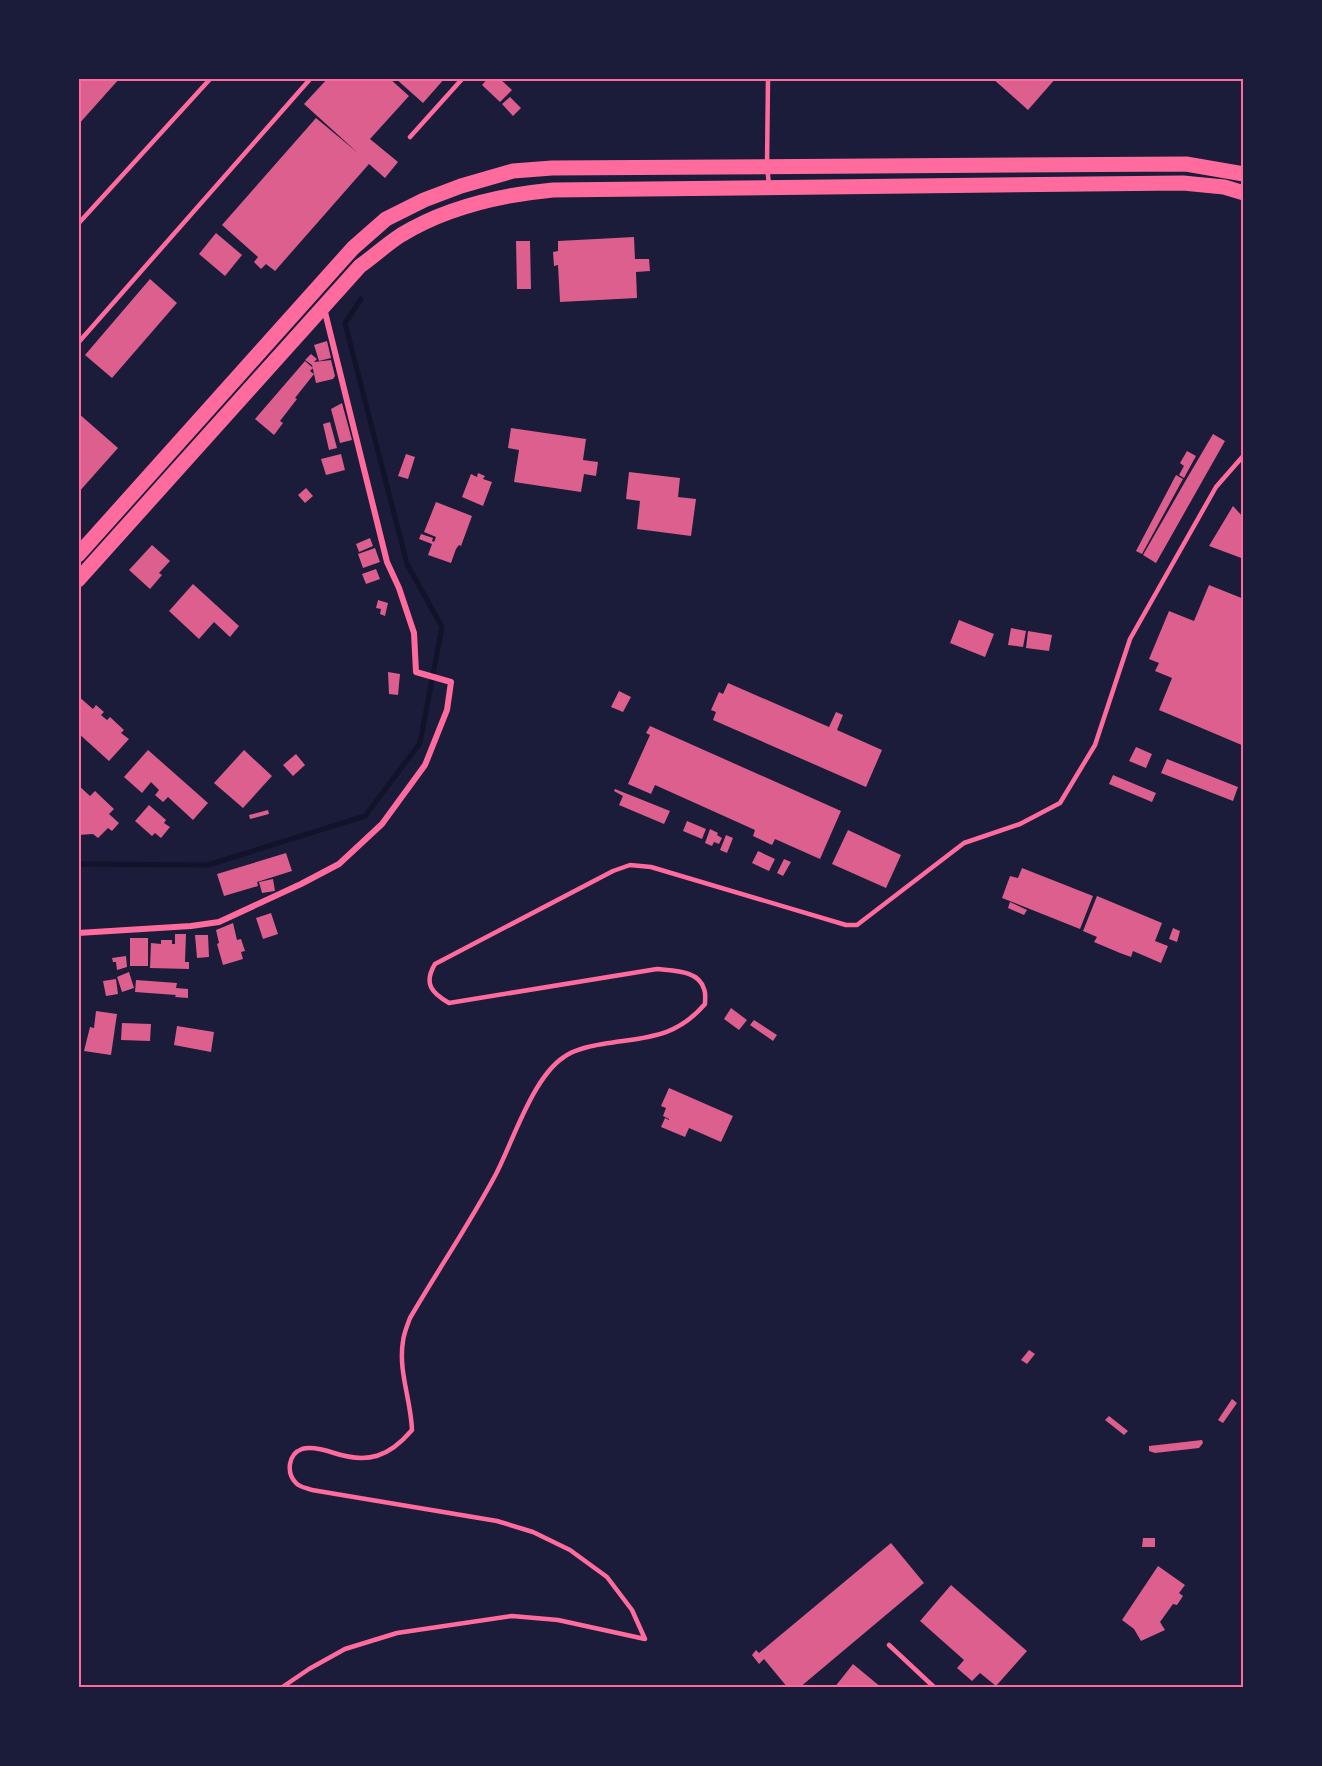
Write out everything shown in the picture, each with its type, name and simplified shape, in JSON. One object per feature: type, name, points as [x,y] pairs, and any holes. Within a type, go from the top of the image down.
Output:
[{"type":"main road","points":[[78,555],[352,248],[386,219],[442,193],[513,171],[552,168],[1186,164],[1244,174]]},
{"type":"main road","points":[[78,580],[360,266],[401,235],[471,204],[514,193],[553,190],[1183,183],[1224,187],[1244,193]]},
{"type":"street","points":[[78,933],[191,926],[219,922],[301,884],[339,864],[382,824],[426,765],[447,710],[452,682],[416,672],[414,633],[399,588],[387,562],[324,307]]},
{"type":"lane","points":[[78,224],[211,78]]},
{"type":"lane","points":[[78,343],[311,78]]},
{"type":"lane","points":[[410,137],[463,78]]},
{"type":"lane","points":[[768,78],[767,166],[770,188]]},
{"type":"lane","points":[[280,1688],[345,1649],[397,1633],[512,1616],[558,1620],[645,1639],[633,1610],[606,1577],[570,1550],[533,1532],[497,1521],[312,1490],[297,1485],[291,1476],[289,1464],[295,1453],[305,1448],[323,1449],[352,1459],[376,1458],[398,1446],[411,1430],[411,1417],[401,1363],[403,1339],[410,1318],[495,1175],[540,1084],[551,1068],[564,1056],[587,1047],[663,1034],[693,1018],[705,1004],[704,989],[699,980],[687,973],[657,969],[449,1003],[437,996],[430,985],[430,973],[435,964],[613,871],[630,865],[651,867],[846,925],[857,924],[964,843],[1020,824],[1060,803],[1095,745],[1130,639],[1216,487],[1244,455]]},
{"type":"lane","points":[[888,1645],[935,1688]]},
{"type":"building","points":[[78,78],[120,78],[78,125]]},
{"type":"building","points":[[328,78],[389,78],[409,96],[370,139],[398,162],[385,178],[369,164],[275,271],[266,264],[261,269],[254,262],[258,257],[222,225],[316,118],[358,153],[304,104]]},
{"type":"building","points":[[395,78],[445,78],[423,103]]},
{"type":"building","points":[[488,78],[499,78],[512,90],[500,102],[482,85]]},
{"type":"building","points":[[992,78],[1056,78],[1028,110]]},
{"type":"building","points":[[510,97],[521,108],[513,116],[502,104]]},
{"type":"building","points":[[216,233],[242,255],[225,276],[199,254]]},
{"type":"building","points":[[634,237],[635,259],[649,259],[650,271],[636,272],[637,298],[560,302],[558,265],[554,266],[553,252],[558,251],[558,241]]},
{"type":"building","points":[[516,241],[530,241],[531,289],[517,289]]},
{"type":"building","points":[[150,279],[177,303],[112,378],[85,355]]},
{"type":"building","points":[[327,341],[331,358],[319,361],[314,345]]},
{"type":"building","points":[[311,354],[317,359],[314,362],[331,360],[335,376],[333,379],[316,383],[312,365],[305,360]]},
{"type":"building","points":[[305,361],[313,368],[310,371],[314,374],[295,398],[297,399],[280,421],[283,423],[274,435],[255,419]]},
{"type":"building","points":[[342,403],[352,440],[340,443],[331,409]]},
{"type":"building","points":[[78,413],[118,448],[78,493]]},
{"type":"building","points":[[330,422],[337,448],[329,450],[323,424]]},
{"type":"building","points":[[511,428],[586,439],[583,460],[598,462],[596,476],[584,474],[581,492],[514,482],[519,450],[508,448]]},
{"type":"building","points":[[1213,434],[1225,441],[1156,563],[1143,555]]},
{"type":"building","points":[[1187,451],[1196,456],[1184,478],[1179,475],[1184,466],[1180,463]]},
{"type":"building","points":[[341,454],[345,470],[326,475],[321,459]]},
{"type":"building","points":[[406,454],[415,457],[408,479],[398,476]]},
{"type":"building","points":[[629,472],[680,478],[678,497],[696,499],[691,536],[637,529],[640,501],[626,499]]},
{"type":"building","points":[[478,473],[485,476],[483,479],[492,482],[483,506],[462,497],[471,474],[477,477]]},
{"type":"building","points":[[1176,475],[1183,479],[1142,554],[1136,551]]},
{"type":"building","points":[[306,488],[313,496],[305,503],[298,495]]},
{"type":"building","points":[[436,502],[472,516],[461,546],[459,545],[456,549],[451,563],[428,555],[432,544],[419,539],[421,534],[433,538],[434,542],[436,537],[424,532]]},
{"type":"building","points":[[1233,506],[1244,518],[1244,559],[1209,546]]},
{"type":"building","points":[[370,538],[373,546],[359,552],[356,544]]},
{"type":"building","points":[[152,545],[170,561],[159,573],[162,575],[150,589],[129,570]]},
{"type":"building","points":[[375,548],[380,562],[363,568],[358,554]]},
{"type":"building","points":[[376,569],[380,579],[366,584],[362,574]]},
{"type":"building","points":[[193,584],[239,626],[230,637],[214,622],[199,639],[169,611]]},
{"type":"building","points":[[1209,585],[1244,599],[1244,746],[1159,710],[1172,678],[1155,671],[1159,663],[1149,659],[1169,611],[1194,621]]},
{"type":"building","points":[[378,600],[388,603],[385,616],[380,614],[381,609],[376,608]]},
{"type":"building","points":[[959,620],[994,634],[985,657],[950,643]]},
{"type":"building","points":[[1011,628],[1026,631],[1023,647],[1008,645]]},
{"type":"building","points":[[1028,631],[1052,635],[1049,651],[1026,648]]},
{"type":"building","points":[[388,672],[400,674],[398,695],[389,694]]},
{"type":"building","points":[[728,683],[829,727],[836,712],[843,715],[837,730],[882,750],[866,787],[713,720],[716,712],[711,710],[719,692],[723,694]]},
{"type":"building","points":[[619,691],[631,697],[623,712],[611,707]]},
{"type":"building","points":[[78,696],[93,709],[96,705],[104,712],[101,715],[107,720],[110,717],[124,730],[121,733],[129,739],[109,761],[78,733]]},
{"type":"building","points":[[650,726],[841,811],[820,859],[775,839],[772,845],[753,836],[755,830],[655,785],[651,794],[628,784],[650,735],[646,733]]},
{"type":"building","points":[[1136,747],[1152,754],[1146,768],[1129,761]]},
{"type":"building","points":[[148,750],[208,803],[193,820],[168,797],[163,802],[155,795],[159,790],[151,782],[142,793],[124,777]]},
{"type":"building","points":[[244,750],[272,776],[243,808],[214,783]]},
{"type":"building","points":[[296,754],[305,765],[293,776],[283,765]]},
{"type":"building","points":[[1167,759],[1238,787],[1233,801],[1161,773]]},
{"type":"building","points":[[1113,775],[1156,793],[1152,802],[1109,784]]},
{"type":"building","points":[[78,785],[90,796],[95,791],[114,809],[109,814],[119,823],[112,831],[108,828],[98,838],[93,834],[78,835]]},
{"type":"building","points":[[615,789],[670,811],[664,824],[619,805],[623,796],[614,791]]},
{"type":"building","points":[[149,805],[166,820],[164,823],[170,827],[161,838],[155,833],[152,836],[135,821]]},
{"type":"building","points":[[268,810],[269,814],[250,819],[249,815]]},
{"type":"building","points":[[687,821],[706,829],[702,839],[683,831]]},
{"type":"building","points":[[710,829],[722,838],[719,844],[714,842],[712,846],[705,843]]},
{"type":"building","points":[[848,830],[901,855],[886,888],[832,864]]},
{"type":"building","points":[[726,835],[733,838],[727,853],[720,850]]},
{"type":"building","points":[[758,851],[775,859],[769,871],[752,863]]},
{"type":"building","points":[[286,853],[292,871],[257,882],[258,886],[224,896],[217,874]]},
{"type":"building","points":[[784,859],[791,862],[783,876],[777,873]]},
{"type":"building","points":[[1022,868],[1093,896],[1080,929],[1002,898],[1010,876],[1018,878]]},
{"type":"building","points":[[273,879],[275,891],[262,893],[259,882]]},
{"type":"building","points":[[1097,896],[1162,923],[1155,941],[1168,946],[1161,963],[1133,951],[1131,957],[1120,953],[1094,942],[1097,937],[1083,931]]},
{"type":"building","points":[[1010,902],[1027,910],[1024,915],[1008,908]]},
{"type":"building","points":[[271,913],[278,934],[263,939],[256,918]]},
{"type":"building","points":[[233,923],[237,940],[241,939],[245,951],[241,952],[243,959],[223,965],[216,930]]},
{"type":"building","points":[[1173,928],[1180,931],[1177,942],[1169,939]]},
{"type":"building","points":[[175,934],[186,934],[185,962],[189,962],[189,969],[150,968],[151,943],[161,944],[161,940],[172,940],[172,944],[175,944]]},
{"type":"building","points":[[195,935],[208,935],[209,957],[197,958]]},
{"type":"building","points":[[130,938],[148,938],[148,966],[130,966]]},
{"type":"building","points":[[126,956],[127,967],[117,970],[116,962],[113,962],[112,958]]},
{"type":"building","points":[[129,972],[134,988],[122,992],[117,977]]},
{"type":"building","points":[[116,979],[118,994],[106,996],[103,981]]},
{"type":"building","points":[[136,980],[177,983],[176,988],[188,989],[188,998],[135,992]]},
{"type":"building","points":[[731,1008],[747,1020],[739,1030],[724,1019]]},
{"type":"building","points":[[96,1011],[117,1014],[111,1055],[84,1051],[90,1027],[94,1028]]},
{"type":"building","points":[[754,1020],[777,1035],[773,1041],[750,1025]]},
{"type":"building","points":[[122,1023],[151,1024],[150,1041],[121,1040]]},
{"type":"building","points":[[177,1026],[214,1032],[211,1052],[174,1045]]},
{"type":"building","points":[[669,1088],[733,1116],[721,1142],[689,1128],[685,1137],[661,1127],[665,1118],[669,1120],[663,1116],[666,1108],[661,1106]]},
{"type":"building","points":[[1029,1350],[1035,1354],[1027,1364],[1021,1360]]},
{"type":"building","points":[[1232,1399],[1237,1403],[1223,1423],[1218,1420]]},
{"type":"building","points":[[1109,1416],[1128,1431],[1124,1435],[1105,1420]]},
{"type":"building","points":[[1202,1440],[1203,1443],[1199,1448],[1155,1453],[1149,1451],[1149,1446]]},
{"type":"building","points":[[1143,1538],[1155,1538],[1155,1547],[1142,1547]]},
{"type":"building","points":[[891,1543],[924,1583],[799,1688],[788,1688],[764,1659],[759,1664],[752,1655],[756,1650],[759,1653]]},
{"type":"building","points":[[1158,1566],[1185,1585],[1179,1593],[1183,1596],[1177,1605],[1173,1604],[1160,1622],[1165,1630],[1141,1641],[1134,1629],[1122,1620]]},
{"type":"building","points":[[951,1585],[1027,1651],[996,1686],[980,1673],[972,1681],[957,1668],[964,1660],[920,1621]]},
{"type":"building","points":[[853,1664],[882,1688],[834,1688]]},
{"type":"waterway","points":[[78,864],[208,865],[365,816],[420,743],[442,627],[407,564],[345,323],[361,299]]}]
